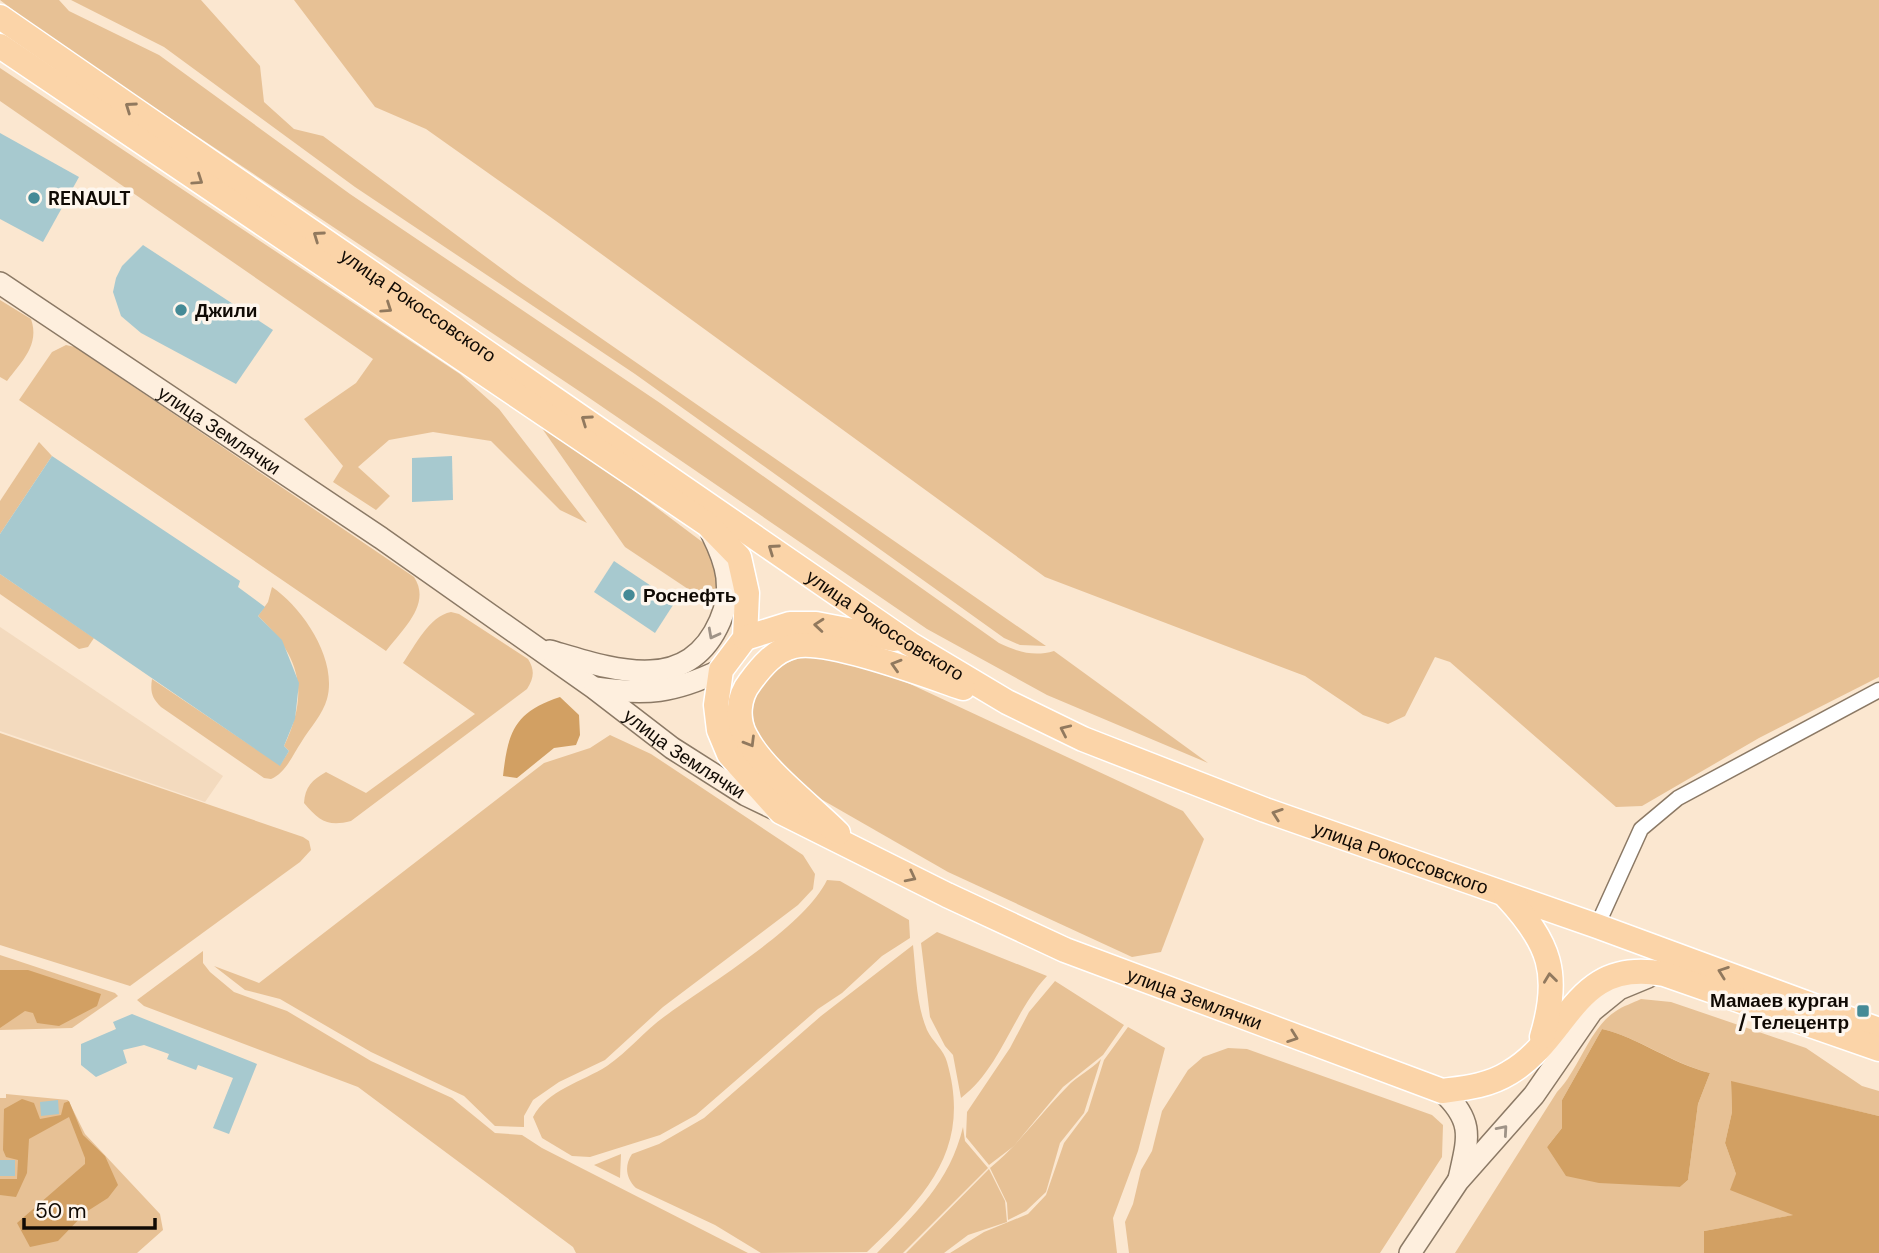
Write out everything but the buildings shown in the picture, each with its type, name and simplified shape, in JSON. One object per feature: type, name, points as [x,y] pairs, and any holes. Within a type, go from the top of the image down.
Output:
[{"type":"highway","name":"улица Рокоссовского","points":[[0,17],[910,643],[1007,702],[1083,739],[1265,810],[1597,926],[1879,1030]]},
{"type":"highway","name":"улица Рокоссовского","points":[[0,46],[707,524],[739,557],[745,573],[747,614],[744,638]]},
{"type":"highway","points":[[782,812],[729,754],[719,730],[716,705],[721,670],[744,638],[790,624],[816,624],[857,629],[910,643]]},
{"type":"highway","points":[[850,845],[762,761],[744,735],[739,707],[747,685],[770,658],[795,645],[831,648],[893,664],[1007,702]]},
{"type":"highway","name":"улица Землячки","points":[[782,812],[947,895],[1065,950],[1442,1091]]},
{"type":"highway","points":[[1503,893],[1533,925],[1547,957],[1552,986],[1550,1010],[1540,1044]]},
{"type":"highway","points":[[1442,1091],[1496,1080],[1512,1072],[1580,999],[1615,973],[1640,969],[1664,974],[1879,1048]]},
{"type":"main road","name":"улица Землячки","points":[[0,282],[381,538],[594,688],[672,748],[746,795],[782,812]]},
{"type":"main road","points":[[532,646],[629,672],[654,672],[697,656],[712,640],[728,591],[728,569],[707,524]]},
{"type":"main road","points":[[594,688],[634,694],[661,693],[687,686],[721,670]]},
{"type":"main road","points":[[1410,1253],[1458,1181],[1534,1095],[1592,1012],[1605,998],[1638,980],[1664,974]]},
{"type":"main road","points":[[1442,1091],[1461,1109],[1468,1129],[1458,1181]]},
{"type":"street","points":[[1597,926],[1641,830],[1678,798],[1879,690]]},
{"type":"shaded area","points":[[0,0],[59,0],[69,11],[159,55],[350,194],[660,403],[999,643],[1026,653],[1054,651],[1208,763],[1047,695],[927,629],[582,393],[47,36]]},
{"type":"shaded area","points":[[71,0],[201,0],[260,66],[264,102],[294,129],[323,136],[517,280],[1046,646],[1020,645],[1004,638],[635,374],[355,187],[164,47]]},
{"type":"shaded area","points":[[294,0],[1879,0],[1879,677],[1759,738],[1642,806],[1616,807],[1450,662],[1435,657],[1405,716],[1388,724],[1363,715],[1305,676],[1045,577],[426,129],[375,107]]},
{"type":"shaded area","points":[[0,68],[460,374],[499,409],[587,523],[560,510],[491,441],[433,432],[389,440],[358,467],[390,496],[376,510],[333,482],[343,466],[304,419],[356,383],[373,359],[0,101]]},
{"type":"shaded area","points":[[0,300],[31,319],[33,328],[28,352],[7,381],[0,377]]},
{"type":"shaded area","points":[[66,345],[75,347],[414,577],[419,587],[417,607],[407,625],[386,651],[19,400],[52,352]]},
{"type":"shaded area","points":[[532,414],[705,544],[721,572],[719,593],[713,598],[697,595],[625,547]]},
{"type":"shaded area","points":[[39,442],[52,456],[0,534],[0,501]]},
{"type":"shaded area","points":[[0,574],[94,638],[88,647],[79,649],[0,594]]},
{"type":"shaded area","points":[[272,587],[295,607],[315,636],[327,667],[329,684],[327,699],[319,715],[285,768],[271,779],[264,778],[161,707],[151,688],[152,679],[280,765],[289,751],[284,746],[297,709],[298,692],[292,660],[258,616],[268,602]]},
{"type":"shaded area","points":[[451,612],[459,614],[528,659],[533,674],[527,689],[351,821],[330,823],[319,818],[304,803],[308,788],[321,775],[326,772],[366,793],[475,714],[403,663],[429,625]]},
{"type":"shaded area","points":[[0,627],[223,776],[205,802],[0,731]]},
{"type":"shaded area","points":[[803,655],[832,657],[893,676],[1183,811],[1204,839],[1161,952],[1132,957],[948,872],[819,798],[774,758],[756,732],[751,704],[771,671]]},
{"type":"shaded area","points":[[560,697],[579,715],[580,735],[576,745],[554,748],[517,778],[503,776],[511,735],[516,725],[533,709]]},
{"type":"shaded area","points":[[0,733],[303,837],[309,841],[311,850],[300,862],[130,986],[0,945]]},
{"type":"shaded area","points":[[610,735],[651,754],[803,855],[815,874],[813,889],[798,905],[663,1007],[605,1060],[559,1082],[533,1100],[524,1116],[524,1127],[495,1126],[464,1096],[371,1052],[280,999],[245,990],[214,966],[259,983],[544,763],[590,748]]},
{"type":"shaded area","points":[[827,880],[840,881],[909,920],[910,938],[882,956],[842,993],[818,1009],[696,1115],[660,1135],[590,1157],[572,1156],[542,1138],[533,1117],[547,1100],[607,1066],[660,1020],[756,952],[799,916]]},
{"type":"shaded area","points":[[937,932],[1047,976],[1035,990],[987,1071],[961,1098],[953,1055],[945,1046],[930,1017],[921,943]]},
{"type":"shaded area","points":[[913,945],[921,1010],[927,1030],[947,1062],[953,1093],[953,1121],[948,1146],[939,1169],[908,1211],[867,1252],[761,1253],[715,1225],[636,1188],[628,1176],[627,1167],[632,1154],[659,1144],[704,1118],[821,1016]]},
{"type":"shaded area","points":[[203,951],[203,963],[234,992],[287,1011],[371,1061],[452,1098],[495,1133],[522,1135],[542,1148],[748,1253],[576,1253],[573,1247],[358,1087],[144,1006],[137,1000]]},
{"type":"shaded area","points":[[0,955],[118,996],[72,1028],[0,1030]]},
{"type":"shaded area","points":[[0,970],[28,970],[101,994],[97,1006],[59,1026],[37,1023],[33,1013],[25,1011],[0,1028]]},
{"type":"shaded area","points":[[1055,981],[1124,1025],[1103,1055],[1063,1087],[1014,1146],[989,1165],[966,1137],[967,1112],[1010,1048],[1029,1012]]},
{"type":"shaded area","points":[[1641,999],[1671,1002],[1806,1048],[1862,1086],[1879,1091],[1879,1116],[1731,1082],[1732,1112],[1725,1143],[1736,1174],[1794,1215],[1704,1231],[1704,1253],[1455,1253],[1598,1028],[1616,1011]],"holes":[[[1602,1029],[1710,1073],[1698,1104],[1688,1180],[1680,1187],[1652,1185],[1547,1147],[1562,1128],[1562,1100]]]},
{"type":"shaded area","points":[[1128,1027],[1165,1048],[1138,1151],[1113,1218],[1117,1253],[950,1253],[984,1232],[1028,1214],[1046,1195],[1064,1143],[1088,1111],[1104,1060]]},
{"type":"shaded area","points":[[1602,1029],[1710,1073],[1698,1104],[1688,1180],[1680,1187],[1599,1183],[1566,1176],[1547,1147],[1562,1128],[1562,1100]]},
{"type":"shaded area","points":[[1228,1048],[1247,1049],[1432,1115],[1443,1125],[1442,1157],[1380,1253],[1129,1253],[1125,1222],[1133,1204],[1141,1170],[1152,1151],[1162,1111],[1188,1070],[1203,1057]]},
{"type":"shaded area","points":[[1101,1059],[1084,1113],[1060,1143],[1046,1192],[1026,1211],[1008,1220],[1007,1203],[990,1168],[1071,1083]]},
{"type":"shaded area","points":[[1731,1081],[1879,1116],[1879,1253],[1704,1253],[1704,1231],[1793,1215],[1730,1190],[1736,1174],[1725,1143],[1732,1112]]},
{"type":"shaded area","points":[[6,1094],[68,1100],[85,1134],[160,1214],[163,1230],[137,1253],[0,1253],[0,1098],[6,1098]]},
{"type":"shaded area","points":[[22,1099],[34,1103],[40,1119],[61,1115],[64,1103],[69,1101],[83,1135],[105,1156],[118,1185],[108,1198],[86,1212],[58,1241],[30,1247],[17,1223],[85,1164],[85,1158],[69,1117],[29,1139],[27,1173],[16,1197],[0,1195],[0,1179],[17,1179],[18,1160],[6,1157],[3,1150],[4,1109]]},
{"type":"shaded area","points":[[963,1127],[965,1141],[988,1168],[903,1253],[877,1253],[940,1181],[957,1147]]},
{"type":"shaded area","points":[[621,1154],[620,1178],[594,1165]]},
{"type":"shaded area","points":[[989,1169],[1005,1201],[1007,1222],[968,1235],[944,1253],[906,1253]]},
{"type":"place","name":"RENAULT","points":[[34,198]]},
{"type":"place","name":"Джили","points":[[181,310]]},
{"type":"place","name":"Роснефть","points":[[629,595]]},
{"type":"place","name":"Мамаев курган / Телецентр","points":[[1863,1011]]}]
